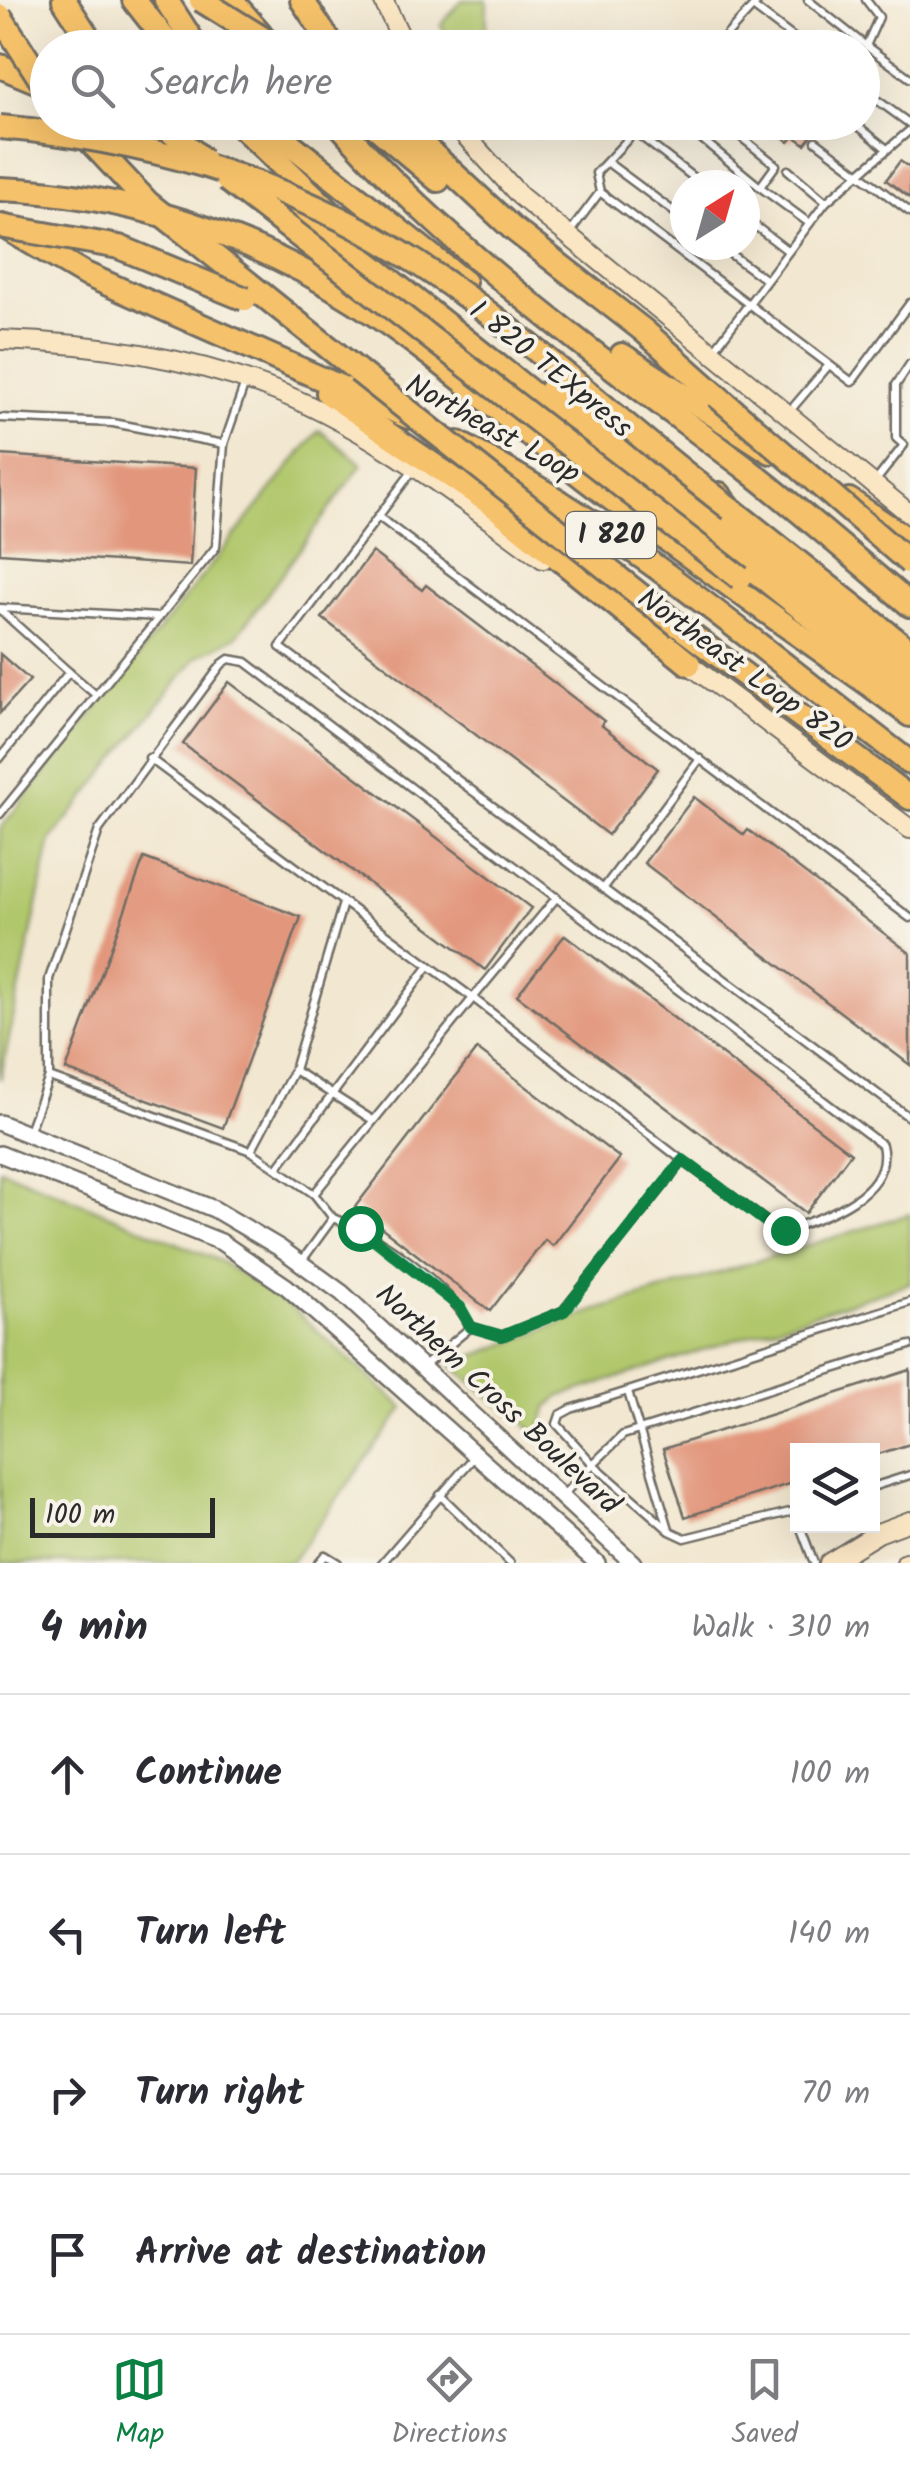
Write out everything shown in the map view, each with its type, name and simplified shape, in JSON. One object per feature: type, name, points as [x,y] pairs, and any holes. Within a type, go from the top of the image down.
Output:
[{"type":"highway","points":[[64,0],[83,30]]},
{"type":"highway","points":[[134,0],[158,30]]},
{"type":"highway","points":[[166,0],[185,30]]},
{"type":"highway","points":[[201,0],[247,30]]},
{"type":"highway","points":[[231,0],[258,30]]},
{"type":"highway","points":[[302,0],[322,30]]},
{"type":"highway","points":[[0,16],[30,62]]},
{"type":"highway","points":[[0,66],[30,80]]},
{"type":"highway","points":[[0,127],[30,131]]},
{"type":"highway","points":[[89,140],[148,202],[358,371],[679,626],[910,798]]},
{"type":"highway","points":[[89,140],[186,160],[293,198],[365,231],[462,294],[910,651]]},
{"type":"highway","name":"I 820 TEXpress","points":[[172,140],[203,154],[345,244],[910,695]]},
{"type":"highway","points":[[183,140],[884,696]]},
{"type":"highway","name":"I 820 TEXpress","points":[[255,140],[303,188],[415,284],[910,672]]},
{"type":"highway","points":[[286,140],[654,434],[710,482],[731,509]]},
{"type":"highway","points":[[354,140],[400,189],[511,288],[752,473],[910,605]]},
{"type":"highway","points":[[392,140],[626,335],[678,364]]},
{"type":"highway","points":[[417,140],[512,228],[717,396],[910,563]]},
{"type":"highway","points":[[0,188],[56,193],[159,214],[246,244],[325,284],[398,332],[585,478],[910,715]]},
{"type":"highway","points":[[0,225],[102,243],[182,270],[245,298],[358,371]]},
{"type":"highway","name":"Northeast Loop","points":[[0,225],[83,273],[401,414],[586,518],[910,763]]},
{"type":"highway","points":[[450,232],[470,237],[642,370],[910,541]]},
{"type":"highway","points":[[279,362],[446,470],[689,664]]},
{"type":"main road","points":[[383,0],[397,30]]},
{"type":"main road","points":[[468,140],[500,177],[568,235],[910,514]]},
{"type":"main road","name":"Northeast Loop 820","points":[[0,340],[63,342],[152,355],[246,381],[327,417],[415,468],[910,828]]},
{"type":"main road","points":[[829,1563],[878,1533],[910,1521]]},
{"type":"street","name":"Northern Cross Boulevard","points":[[0,1123],[214,1209],[300,1263],[342,1294],[634,1563]]},
{"type":"street","name":"Northern Cross Boulevard","points":[[0,1154],[222,1242],[287,1287],[587,1560]]},
{"type":"street","points":[[287,1287],[300,1263]]},
{"type":"street","points":[[474,1457],[496,1437]]},
{"type":"lane","points":[[731,30],[759,0]]},
{"type":"lane","points":[[808,0],[846,30]]},
{"type":"lane","points":[[866,0],[878,17],[873,30]]},
{"type":"lane","points":[[753,7],[783,30]]},
{"type":"lane","points":[[880,56],[910,78]]},
{"type":"lane","points":[[712,352],[826,202],[910,127],[880,103]]},
{"type":"lane","points":[[627,140],[596,172],[600,192],[852,382],[910,303]]},
{"type":"lane","points":[[645,140],[684,170]]},
{"type":"lane","points":[[703,140],[740,170]]},
{"type":"lane","points":[[745,140],[776,165],[760,186],[809,223]]},
{"type":"lane","points":[[877,140],[887,148]]},
{"type":"lane","points":[[816,141],[910,212]]},
{"type":"lane","points":[[606,162],[670,209]]},
{"type":"lane","points":[[788,170],[826,202]]},
{"type":"lane","points":[[568,235],[600,192]]},
{"type":"lane","points":[[760,230],[788,251]]},
{"type":"lane","points":[[739,260],[766,280]]},
{"type":"lane","points":[[874,484],[907,447],[896,438],[896,384],[910,364]]},
{"type":"lane","points":[[788,412],[828,365]]},
{"type":"lane","points":[[0,814],[216,547],[224,444],[246,381]]},
{"type":"lane","points":[[0,418],[113,424],[224,444]]},
{"type":"lane","points":[[415,468],[280,647],[910,1118]]},
{"type":"lane","points":[[378,516],[910,918]]},
{"type":"lane","points":[[0,609],[161,617]]},
{"type":"lane","points":[[0,609],[96,695]]},
{"type":"lane","points":[[28,1134],[48,1077],[49,978],[99,830],[149,758],[222,664],[238,658],[861,1126],[882,1145],[884,1156],[877,1178],[854,1200],[782,1232],[149,758]]},
{"type":"lane","points":[[0,758],[70,672]]},
{"type":"lane","points":[[602,889],[700,759]]},
{"type":"lane","points":[[314,1194],[371,1119],[511,957],[557,896]]},
{"type":"lane","points":[[251,1151],[294,1070],[342,903]]},
{"type":"lane","points":[[278,1167],[337,1094],[428,967]]},
{"type":"lane","points":[[294,1070],[371,1119]]},
{"type":"lane","points":[[48,1077],[251,1151],[314,1194],[334,1218],[360,1228],[411,1266],[460,1307],[471,1327],[502,1336],[564,1311],[683,1160]]},
{"type":"lane","points":[[300,1263],[334,1218]]},
{"type":"lane","points":[[790,1518],[685,1538],[670,1531],[562,1434],[557,1424],[560,1415],[910,1302]]},
{"type":"lane","points":[[422,1368],[471,1327]]},
{"type":"lane","points":[[561,1497],[612,1441],[910,1345]]},
{"type":"lane","points":[[628,1392],[670,1531]]},
{"type":"lane","points":[[382,1563],[474,1457]]},
{"type":"lane","points":[[880,1484],[910,1475]]},
{"type":"lane","points":[[440,1495],[510,1563]]},
{"type":"lane","points":[[803,1533],[814,1563]]},
{"type":"lane","points":[[318,1563],[325,1555],[338,1563]]},
{"type":"green space","points":[[462,0],[487,0],[486,30],[444,30],[441,25]]},
{"type":"green space","points":[[319,430],[362,464],[237,636],[197,657],[51,840],[0,1080],[0,829]]},
{"type":"green space","points":[[0,1169],[220,1261],[292,1308],[404,1408],[290,1563],[0,1563]]},
{"type":"green space","points":[[910,1214],[910,1283],[561,1396],[548,1406],[539,1435],[450,1365],[585,1314]]},
{"type":"building","points":[[900,161],[910,168],[910,198],[886,180]]},
{"type":"building","points":[[0,455],[196,468],[190,566],[0,553]]},
{"type":"building","points":[[372,552],[422,590],[426,585],[604,721],[601,725],[658,769],[608,835],[322,618]]},
{"type":"building","points":[[0,654],[30,680],[0,713]]},
{"type":"building","points":[[229,682],[531,908],[485,970],[183,744]]},
{"type":"building","points":[[694,797],[744,835],[748,830],[910,953],[910,1065],[644,863]]},
{"type":"building","points":[[144,858],[301,917],[223,1128],[66,1070]]},
{"type":"building","points":[[565,935],[851,1153],[806,1213],[517,995]]},
{"type":"building","points":[[477,1049],[620,1158],[553,1246],[545,1240],[490,1311],[355,1207]]},
{"type":"building","points":[[910,1370],[910,1444],[880,1453],[880,1443],[790,1443],[790,1484],[685,1517],[663,1449]]},
{"type":"route","points":[[360,1228],[460,1307],[471,1327],[502,1336],[564,1311],[683,1160],[778,1231],[785,1230]]}]
